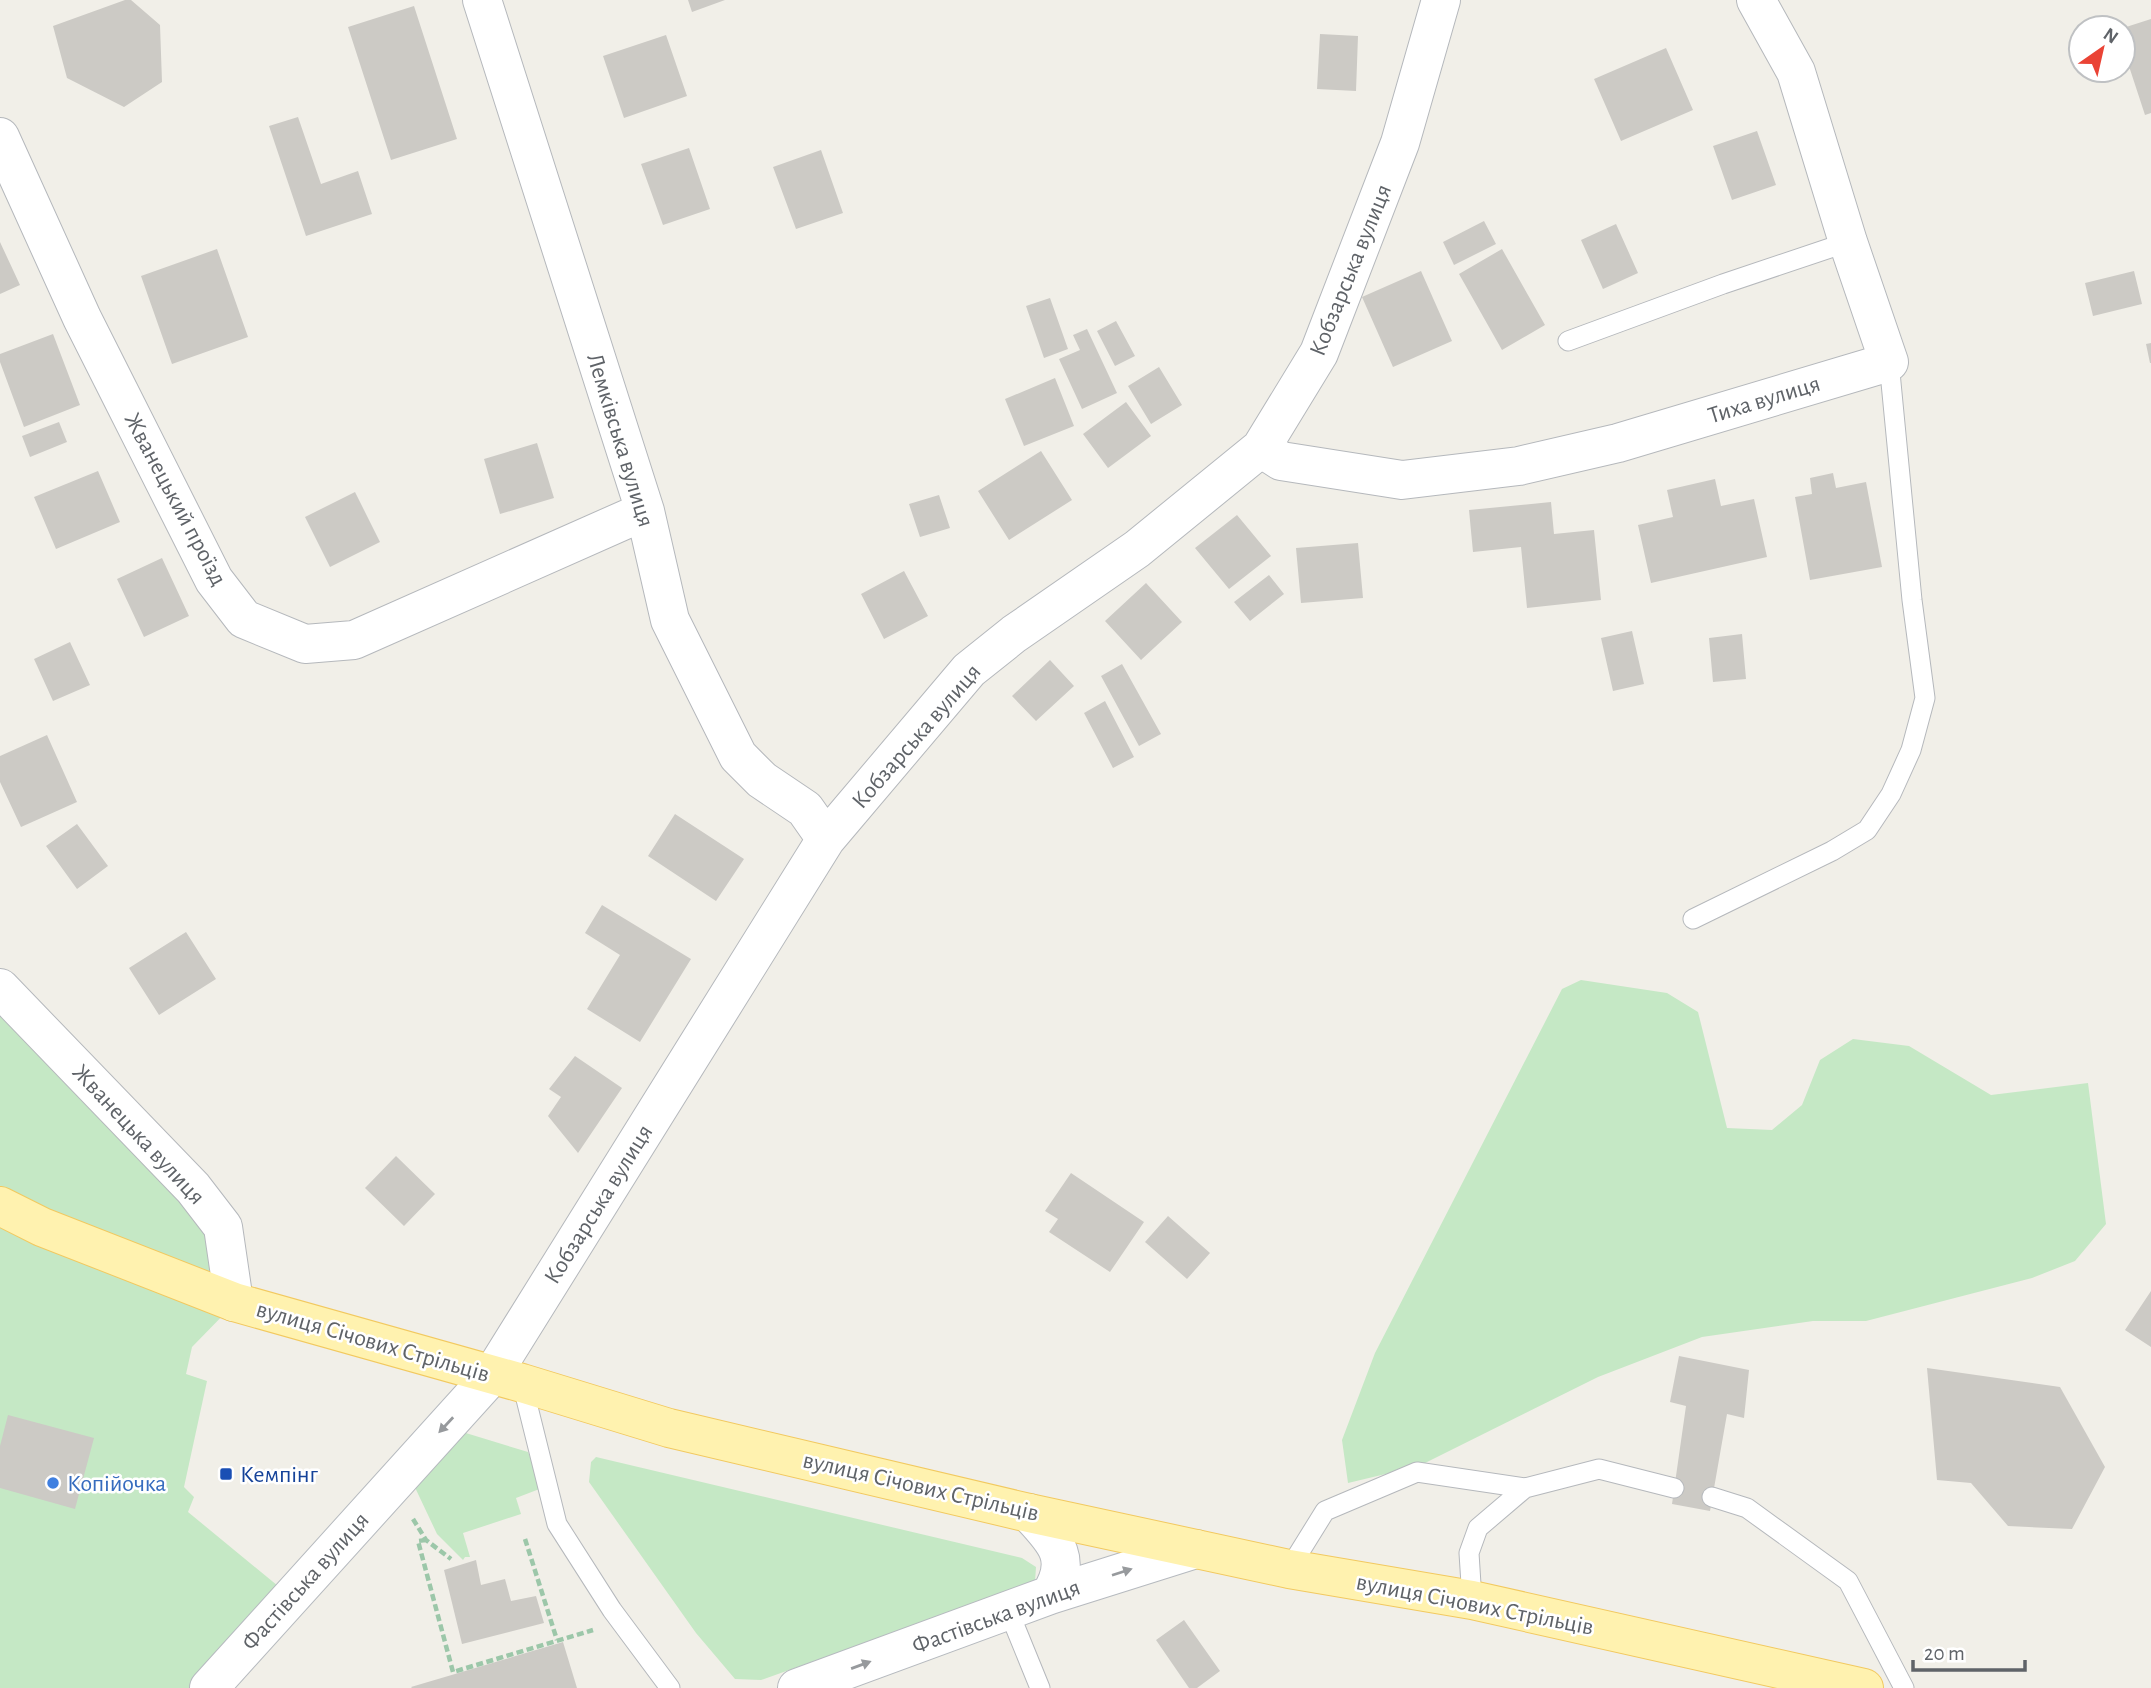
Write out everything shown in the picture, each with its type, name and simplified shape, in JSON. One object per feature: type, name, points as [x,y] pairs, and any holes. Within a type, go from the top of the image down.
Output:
[{"type":"main road","name":"вулиця Січових Стрільців","points":[[0,1206],[42,1227],[234,1302],[669,1428],[1029,1513],[1289,1569],[1472,1600],[1864,1688]]},
{"type":"street","name":"Лемківська вулиця","points":[[482,0],[645,511],[670,620],[738,756],[762,780],[805,809],[826,839]]},
{"type":"street","name":"Кобзарська вулиця","points":[[396,1480],[507,1379],[826,839],[969,670],[1013,634],[1137,549],[1261,449],[1319,353],[1400,143],[1441,0]]},
{"type":"street","points":[[1756,0],[1796,72],[1848,242],[1889,362]]},
{"type":"street","name":"Жванецький проїзд","points":[[0,137],[82,318],[195,542],[214,579],[244,618],[305,644],[354,640],[645,511]]},
{"type":"street","name":"Тиха вулиця","points":[[1261,449],[1281,461],[1402,480],[1519,466],[1618,443],[1889,362]]},
{"type":"street","name":"Жванецька вулиця","points":[[0,988],[193,1188],[223,1227],[234,1302]]},
{"type":"street","name":"Фастівська вулиця","points":[[209,1688],[396,1480]]},
{"type":"street","points":[[1029,1513],[1053,1539],[1060,1552],[1062,1566],[1059,1581],[1050,1595]]},
{"type":"street","name":"Фастівська вулиця","points":[[797,1688],[1050,1595],[1196,1549]]},
{"type":"lane","points":[[1568,341],[1848,242]]},
{"type":"lane","points":[[1693,919],[1832,851],[1867,830],[1891,794],[1911,750],[1925,698],[1912,600],[1889,362]]},
{"type":"lane","points":[[507,1379],[556,1524],[620,1622],[670,1688]]},
{"type":"lane","points":[[1289,1569],[1325,1511],[1417,1472],[1525,1488],[1599,1469],[1674,1488]]},
{"type":"lane","points":[[1472,1600],[1469,1553],[1478,1528],[1525,1488]]},
{"type":"lane","points":[[1712,1497],[1747,1508],[1848,1581],[1904,1688]]},
{"type":"lane","points":[[1009,1612],[1040,1688]]},
{"type":"path","points":[[396,1480],[426,1540],[451,1559]]},
{"type":"path","points":[[525,1539],[557,1640]]},
{"type":"path","points":[[426,1540],[418,1541],[453,1672],[620,1622]]},
{"type":"green space","points":[[1581,980],[1667,993],[1698,1012],[1727,1128],[1772,1130],[1802,1105],[1820,1060],[1853,1039],[1909,1046],[1991,1095],[2088,1083],[2106,1224],[2075,1261],[2032,1278],[1866,1321],[1813,1321],[1702,1337],[1598,1377],[1419,1466],[1348,1483],[1342,1440],[1375,1353],[1562,989]]},
{"type":"green space","points":[[0,991],[193,1191],[234,1304],[192,1347],[186,1374],[207,1381],[184,1487],[194,1497],[188,1512],[289,1595],[204,1688],[0,1688]]},
{"type":"green space","points":[[456,1430],[528,1452],[542,1488],[516,1498],[521,1514],[463,1533],[470,1557],[463,1560],[437,1534],[411,1479]]},
{"type":"green space","points":[[596,1457],[1022,1558],[1036,1567],[1035,1582],[761,1680],[735,1679],[696,1633],[589,1482],[591,1462]]},
{"type":"building","points":[[131,0],[160,25],[162,82],[124,107],[67,78],[53,26]]},
{"type":"building","points":[[688,0],[725,0],[692,12]]},
{"type":"building","points":[[414,6],[457,139],[391,160],[348,27]]},
{"type":"building","points":[[2151,19],[2151,113],[2145,115],[2135,84],[2137,84],[2137,24]]},
{"type":"building","points":[[1320,34],[1358,36],[1356,91],[1317,89]]},
{"type":"building","points":[[666,35],[687,96],[624,118],[603,56]]},
{"type":"building","points":[[1666,48],[1693,110],[1621,141],[1594,79]]},
{"type":"building","points":[[298,117],[321,184],[358,171],[372,214],[306,236],[269,126]]},
{"type":"building","points":[[1757,131],[1776,185],[1732,200],[1713,146]]},
{"type":"building","points":[[689,148],[710,209],[663,225],[641,164]]},
{"type":"building","points":[[821,150],[843,213],[796,229],[773,167]]},
{"type":"building","points":[[1484,221],[1496,244],[1454,265],[1443,242]]},
{"type":"building","points":[[1616,224],[1638,273],[1603,289],[1581,240]]},
{"type":"building","points":[[0,242],[20,285],[0,294]]},
{"type":"building","points":[[217,249],[248,337],[172,364],[141,276]]},
{"type":"building","points":[[1502,249],[1545,325],[1502,350],[1459,274]]},
{"type":"building","points":[[1421,271],[1452,341],[1393,367],[1362,297]]},
{"type":"building","points":[[2134,271],[2142,304],[2093,316],[2085,283]]},
{"type":"building","points":[[1050,298],[1068,349],[1044,358],[1026,306]]},
{"type":"building","points":[[1116,321],[1135,356],[1115,366],[1097,331]]},
{"type":"building","points":[[1087,329],[1117,393],[1082,409],[1059,359],[1080,350],[1073,335]]},
{"type":"building","points":[[53,334],[80,405],[24,427],[0,362],[0,354]]},
{"type":"building","points":[[2151,343],[2151,363],[2150,363],[2146,344]]},
{"type":"building","points":[[1159,367],[1182,405],[1151,424],[1128,386]]},
{"type":"building","points":[[1055,378],[1074,426],[1024,446],[1005,399]]},
{"type":"building","points":[[1126,402],[1151,436],[1108,468],[1083,434]]},
{"type":"building","points":[[59,422],[67,442],[30,457],[22,436]]},
{"type":"building","points":[[537,443],[554,498],[500,514],[484,459]]},
{"type":"building","points":[[1041,451],[1072,500],[1009,540],[978,491]]},
{"type":"building","points":[[98,471],[120,522],[56,549],[34,497]]},
{"type":"building","points":[[1833,473],[1836,488],[1866,482],[1882,567],[1810,580],[1795,497],[1812,494],[1810,478]]},
{"type":"building","points":[[1715,479],[1721,506],[1754,499],[1767,557],[1651,583],[1638,525],[1673,517],[1667,490]]},
{"type":"building","points":[[355,492],[380,542],[330,567],[305,517]]},
{"type":"building","points":[[939,495],[950,528],[920,537],[909,504]]},
{"type":"building","points":[[1551,502],[1554,534],[1594,530],[1601,600],[1527,608],[1521,547],[1473,552],[1469,510]]},
{"type":"building","points":[[1237,515],[1271,556],[1229,589],[1195,548]]},
{"type":"building","points":[[1358,543],[1363,598],[1301,603],[1296,548]]},
{"type":"building","points":[[162,558],[189,616],[144,637],[117,579]]},
{"type":"building","points":[[904,571],[928,616],[884,639],[861,594]]},
{"type":"building","points":[[1269,575],[1284,594],[1250,621],[1234,602]]},
{"type":"building","points":[[1146,583],[1182,622],[1141,660],[1105,621]]},
{"type":"building","points":[[1632,631],[1644,684],[1613,691],[1601,638]]},
{"type":"building","points":[[1742,634],[1746,679],[1713,682],[1709,638]]},
{"type":"building","points":[[70,642],[90,685],[53,701],[34,659]]},
{"type":"building","points":[[1050,660],[1074,686],[1036,721],[1012,696]]},
{"type":"building","points":[[1122,664],[1161,734],[1139,746],[1101,676]]},
{"type":"building","points":[[1105,701],[1134,757],[1113,768],[1084,713]]},
{"type":"building","points":[[47,735],[77,802],[21,827],[0,782],[0,756]]},
{"type":"building","points":[[675,814],[744,859],[716,901],[648,856]]},
{"type":"building","points":[[77,824],[108,866],[77,889],[46,846]]},
{"type":"building","points":[[602,905],[691,959],[640,1042],[587,1009],[620,955],[585,933]]},
{"type":"building","points":[[186,932],[216,979],[159,1015],[129,968]]},
{"type":"building","points":[[575,1056],[622,1088],[578,1153],[548,1116],[561,1097],[549,1089]]},
{"type":"building","points":[[396,1156],[435,1194],[404,1226],[365,1188]]},
{"type":"building","points":[[1071,1173],[1144,1222],[1110,1272],[1049,1232],[1058,1219],[1045,1211]]},
{"type":"building","points":[[1168,1216],[1210,1253],[1187,1279],[1145,1242]]},
{"type":"building","points":[[2151,1291],[2151,1347],[2125,1330]]},
{"type":"building","points":[[1679,1356],[1749,1370],[1744,1418],[1727,1414],[1710,1511],[1672,1504],[1686,1406],[1670,1402]]},
{"type":"building","points":[[1927,1368],[2060,1387],[2105,1467],[2072,1529],[2008,1526],[1971,1483],[1937,1480]]},
{"type":"building","points":[[8,1415],[94,1438],[75,1509],[0,1488],[0,1446]]},
{"type":"building","points":[[476,1560],[481,1585],[505,1579],[511,1601],[536,1596],[544,1623],[462,1644],[444,1570]]},
{"type":"building","points":[[1184,1620],[1220,1671],[1197,1688],[1189,1688],[1156,1640]]},
{"type":"building","points":[[563,1642],[577,1688],[411,1687]]},
{"type":"place","name":"Кемпінг","points":[[226,1474]]},
{"type":"place","name":"Копійочка","points":[[53,1483]]}]
